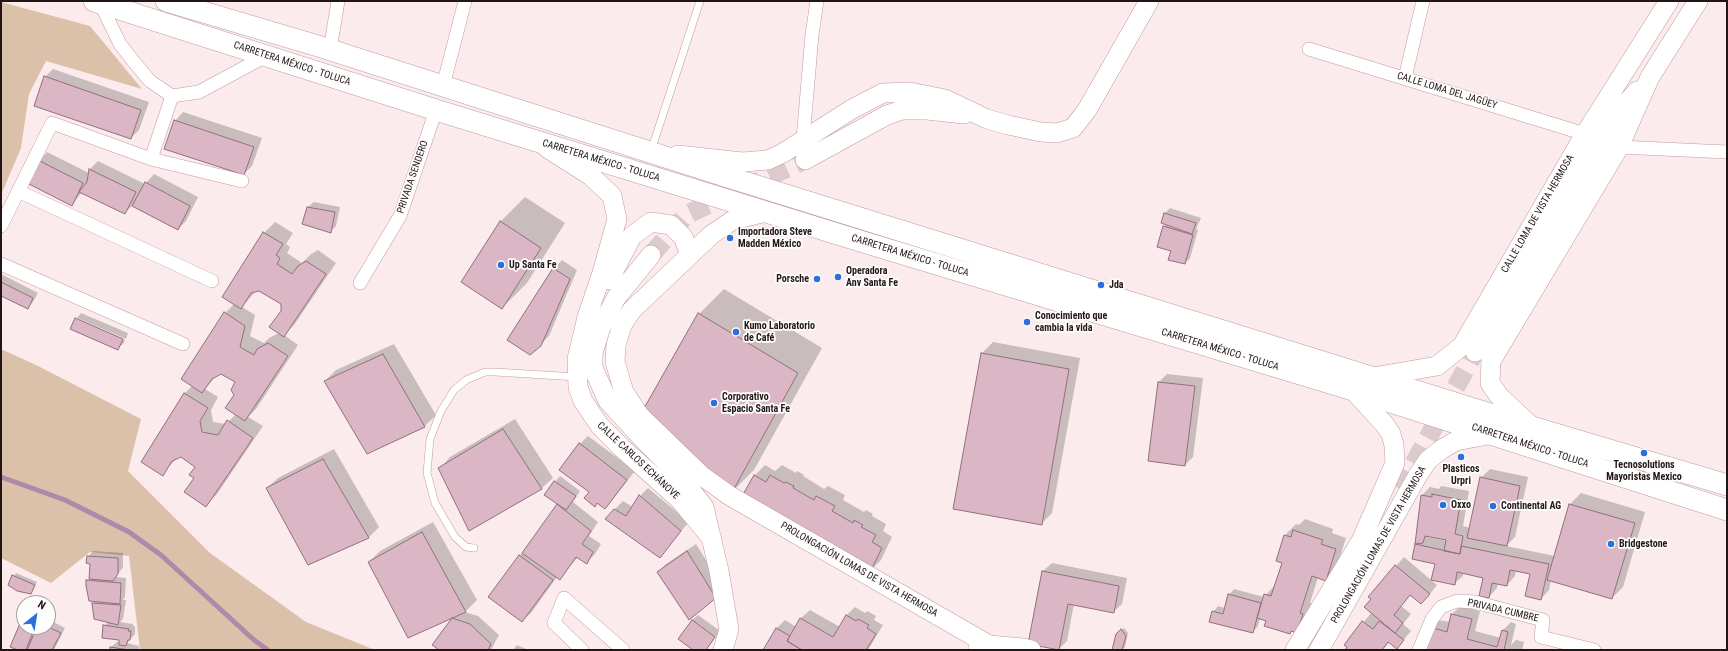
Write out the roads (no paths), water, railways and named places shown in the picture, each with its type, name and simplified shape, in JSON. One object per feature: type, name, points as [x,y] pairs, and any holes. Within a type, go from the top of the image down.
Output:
[{"type":"main road","name":"CARRETERA MÉXICO - TOLUCA","points":[[166,1],[330,50],[650,152],[1532,427],[1727,486]]},
{"type":"main road","name":"CARRETERA MÉXICO - TOLUCA","points":[[97,2],[535,141],[1353,390],[1727,510]]},
{"type":"street","points":[[330,50],[338,1]]},
{"type":"street","points":[[443,86],[465,1]]},
{"type":"street","points":[[803,139],[812,35],[817,1]]},
{"type":"street","points":[[805,160],[887,115],[902,110],[927,110],[963,114],[1041,132],[1057,133],[1073,128],[1087,110],[1149,1]]},
{"type":"street","points":[[1405,78],[1423,1]]},
{"type":"street","name":"CALLE LOMA DE VISTA HERMOSA","points":[[1476,353],[1585,134],[1669,1]]},
{"type":"street","name":"CALLE LOMA DE VISTA HERMOSA","points":[[1373,377],[1437,366],[1476,353],[1619,146],[1650,77],[1698,1]]},
{"type":"street","points":[[97,2],[120,44],[134,62],[150,81],[172,96],[199,92],[266,56]]},
{"type":"street","name":"CALLE LOMA DEL JAGÜEY","points":[[1309,49],[1585,134]]},
{"type":"street","points":[[1476,353],[1618,113],[1650,77]]},
{"type":"street","points":[[650,152],[742,162],[768,160],[783,153],[852,109],[883,93],[910,92],[944,99],[987,119]]},
{"type":"street","points":[[151,159],[172,96]]},
{"type":"street","name":"PRIVADA SENDERO","points":[[360,283],[400,216],[436,110]]},
{"type":"street","points":[[1,226],[52,123],[151,159],[242,181]]},
{"type":"street","name":"CALLE CARLOS ECHÁNOVE","points":[[535,141],[592,176],[612,196],[617,219],[602,273],[587,317],[577,359],[578,387],[583,401],[600,426],[681,501],[712,539],[729,629],[723,650]]},
{"type":"street","points":[[1619,146],[1727,152]]},
{"type":"street","points":[[18,191],[212,281]]},
{"type":"street","points":[[587,317],[605,290],[632,236],[651,222],[671,225],[683,237],[690,254],[711,235],[733,220],[766,212]]},
{"type":"street","name":"PROLONGACIÓN LOMAS DE VISTA HERMOSA","points":[[690,254],[632,310],[622,325],[616,345],[615,362],[624,392],[639,415],[702,476],[730,496],[981,647],[1023,648],[1031,650]]},
{"type":"street","points":[[651,255],[616,298],[600,327],[592,353],[593,368],[608,401],[679,475],[704,507],[712,539]]},
{"type":"street","points":[[1,264],[183,344]]},
{"type":"street","name":"CALLE LOMA DE VISTA HERMOSA","points":[[1476,353],[1490,383],[1499,396],[1532,427]]},
{"type":"street","name":"PROLONGACIÓN LOMAS DE VISTA HERMOSA","points":[[1301,648],[1361,541],[1395,463],[1394,444],[1391,434],[1385,424],[1353,390]]},
{"type":"street","name":"PROLONGACIÓN LOMAS DE VISTA HERMOSA","points":[[1318,650],[1428,460],[1442,449],[1456,441],[1493,434]]},
{"type":"street","points":[[1395,463],[1400,460],[1407,460],[1416,468],[1418,475]]},
{"type":"street","points":[[582,650],[554,623],[564,598],[623,650]]},
{"type":"street","name":"PRIVADA CUMBRE","points":[[1419,650],[1432,619],[1441,607],[1457,601],[1475,602],[1543,620],[1541,637],[1594,650]]},
{"type":"lane","points":[[650,152],[700,1]]},
{"type":"lane","points":[[474,548],[466,547],[455,537],[435,503],[427,473],[430,439],[441,411],[450,395],[466,380],[485,372],[578,377]]},
{"type":"waterway","points":[[1,477],[65,500],[129,532],[161,555],[254,640],[268,650]]},
{"type":"tunnel","points":[[651,255],[686,215],[805,160]]},
{"type":"tunnel","points":[[1400,489],[1475,352]]},
{"type":"place","name":"Importadora Steve Madden México","points":[[730,238]]},
{"type":"place","name":"Up Santa Fe","points":[[501,265]]},
{"type":"place","name":"Operadora Anv Santa Fe","points":[[838,277]]},
{"type":"place","name":"Porsche","points":[[817,279]]},
{"type":"place","name":"Jda","points":[[1101,285]]},
{"type":"place","name":"Conocimiento que cambia la vida","points":[[1027,322]]},
{"type":"place","name":"Kumo Laboratorio de Café","points":[[736,332]]},
{"type":"place","name":"Corporativo Espacio Santa Fe","points":[[714,403]]},
{"type":"place","name":"Tecnosolutions Mayoristas Mexico","points":[[1644,453]]},
{"type":"place","name":"Plasticos Urpri","points":[[1461,457]]},
{"type":"place","name":"Oxxo","points":[[1443,505]]},
{"type":"place","name":"Continental AG","points":[[1493,506]]},
{"type":"place","name":"Bridgestone","points":[[1611,544]]}]
